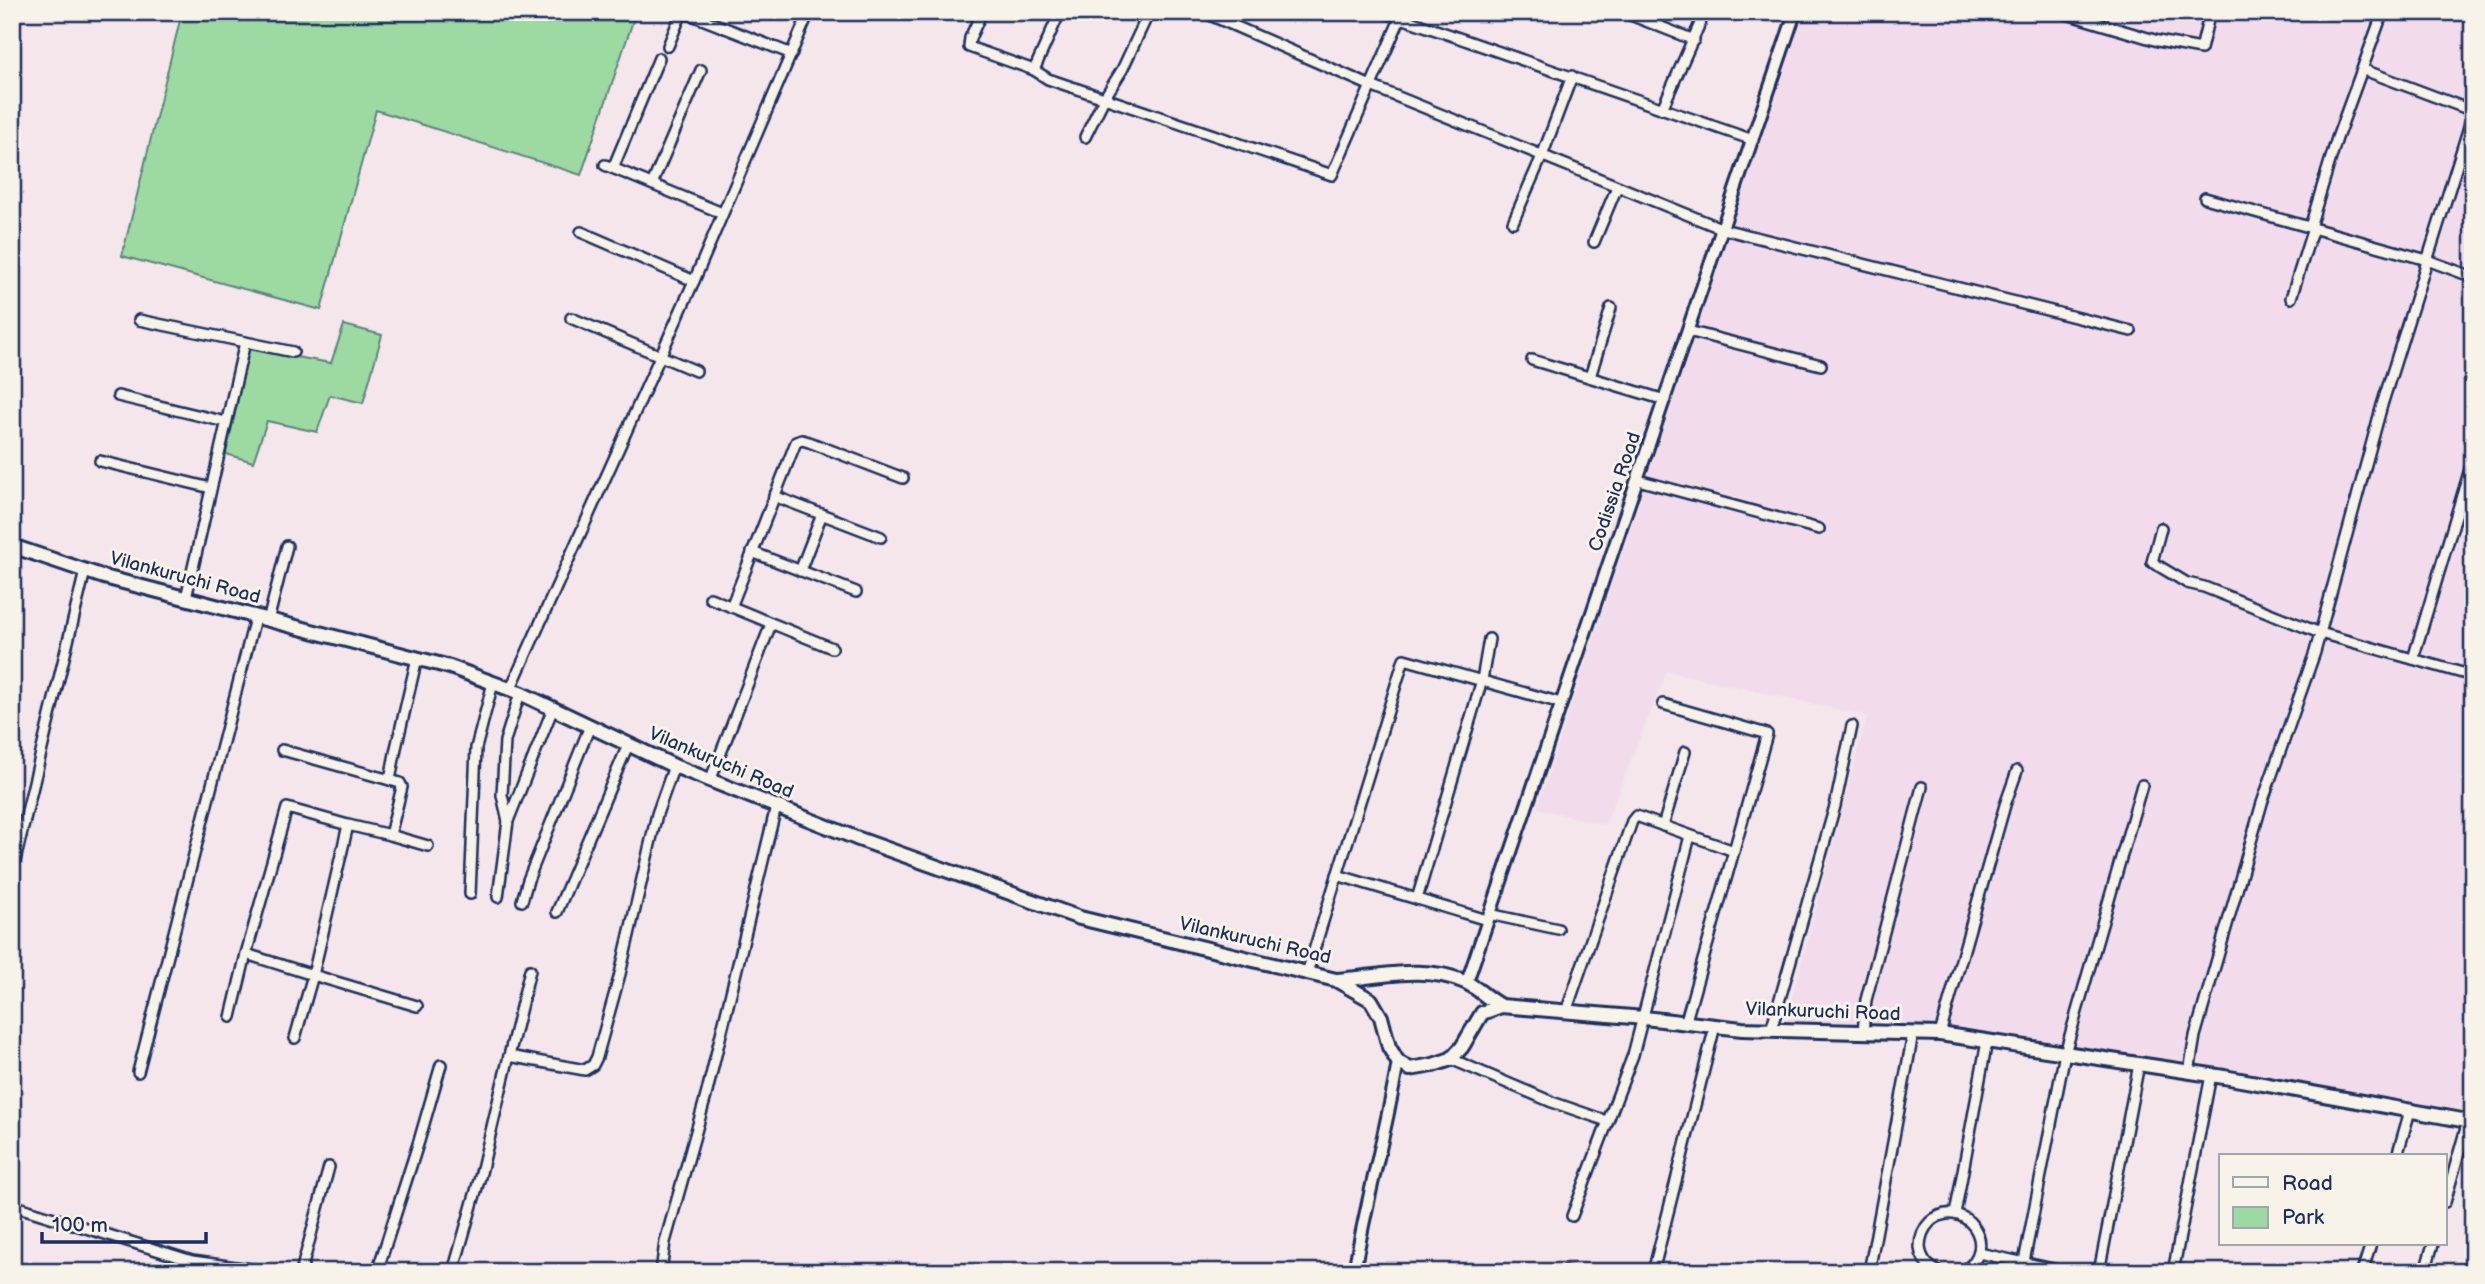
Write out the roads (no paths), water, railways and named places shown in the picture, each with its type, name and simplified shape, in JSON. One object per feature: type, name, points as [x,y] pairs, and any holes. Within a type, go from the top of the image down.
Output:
[{"type":"main road","name":"Vilankuruchi Road","points":[[12,546],[85,571],[255,618],[450,667],[515,691],[710,781],[856,838],[1080,918],[1336,980],[1371,1000],[1381,1017],[1389,1047],[1398,1062]]},
{"type":"main road","points":[[1336,980],[1404,972],[1442,974],[1467,982],[1487,999],[1501,1006]]},
{"type":"main road","name":"Vilankuruchi Road","points":[[1501,1006],[1715,1027],[1940,1034],[2211,1075],[2470,1121]]},
{"type":"main road","points":[[1398,1062],[1410,1069],[1451,1059],[1462,1047],[1482,1013],[1501,1006]]},
{"type":"street","points":[[668,46],[683,12],[792,54]]},
{"type":"street","points":[[508,821],[502,795],[505,741],[515,691],[809,12]]},
{"type":"street","points":[[982,12],[970,38],[969,47],[1034,70],[1048,79],[1332,175],[1401,15]]},
{"type":"street","points":[[1034,70],[1059,12]]},
{"type":"street","points":[[1085,137],[1122,70],[1149,12]]},
{"type":"street","points":[[1203,12],[1371,86],[1723,229],[2131,331]]},
{"type":"street","points":[[1384,12],[1401,15],[1753,140]]},
{"type":"street","points":[[1623,12],[1694,40]]},
{"type":"street","points":[[1662,109],[1705,12]]},
{"type":"street","name":"Codissia Road","points":[[1467,982],[1794,12]]},
{"type":"street","points":[[2060,12],[2158,41],[2201,49],[2210,12]]},
{"type":"street","points":[[2291,298],[2337,138],[2383,12]]},
{"type":"street","points":[[659,58],[609,167],[722,213]]},
{"type":"street","points":[[2189,1072],[2195,1036],[2262,803],[2321,633],[2382,405],[2473,113],[2364,70]]},
{"type":"street","points":[[652,184],[701,71]]},
{"type":"street","points":[[1513,222],[1542,156],[1572,76]]},
{"type":"street","points":[[1594,242],[1617,187]]},
{"type":"street","points":[[2205,198],[2427,260],[2473,277]]},
{"type":"street","points":[[581,232],[694,281]]},
{"type":"street","points":[[1590,377],[1611,308]]},
{"type":"street","points":[[571,318],[696,371]]},
{"type":"street","points":[[139,320],[293,352]]},
{"type":"street","points":[[1688,331],[1821,365]]},
{"type":"street","points":[[186,598],[245,342]]},
{"type":"street","points":[[1532,360],[1665,400]]},
{"type":"street","points":[[118,396],[226,422]]},
{"type":"street","points":[[731,607],[796,442],[802,440],[903,478]]},
{"type":"street","points":[[2413,659],[2473,459]]},
{"type":"street","points":[[100,461],[211,488]]},
{"type":"street","points":[[1638,480],[1819,529]]},
{"type":"street","points":[[774,496],[881,537]]},
{"type":"street","points":[[800,571],[822,514]]},
{"type":"street","points":[[2161,528],[2152,562],[2187,583],[2204,587],[2321,633],[2473,676]]},
{"type":"street","points":[[268,621],[287,546]]},
{"type":"street","points":[[752,552],[856,592]]},
{"type":"street","points":[[12,873],[85,571]]},
{"type":"street","points":[[710,598],[832,648]]},
{"type":"street","points":[[138,1072],[255,618]]},
{"type":"street","points":[[710,781],[771,624]]},
{"type":"street","points":[[1417,899],[1482,680],[1489,639]]},
{"type":"street","points":[[390,780],[417,658]]},
{"type":"street","points":[[1307,973],[1404,659],[1561,703]]},
{"type":"street","points":[[471,894],[476,748],[493,683]]},
{"type":"street","points":[[1663,704],[1767,734],[1685,1024]]},
{"type":"street","points":[[498,897],[508,821],[553,708]]},
{"type":"street","points":[[522,901],[590,726]]},
{"type":"street","points":[[1771,1030],[1835,806],[1852,726]]},
{"type":"street","points":[[557,912],[628,744]]},
{"type":"street","points":[[282,750],[400,783],[402,787],[390,835]]},
{"type":"street","points":[[1663,826],[1685,752]]},
{"type":"street","points":[[509,1056],[584,1069],[593,1065],[605,1030],[657,814],[674,766]]},
{"type":"street","points":[[1940,1034],[2017,771]]},
{"type":"street","points":[[2023,1267],[2065,1053],[2142,785]]},
{"type":"street","points":[[1863,1032],[1866,1000],[1922,787]]},
{"type":"street","points":[[660,1272],[665,1242],[706,1096],[776,807]]},
{"type":"street","points":[[231,1017],[287,808],[428,846]]},
{"type":"street","points":[[1566,1012],[1636,816],[1734,851]]},
{"type":"street","points":[[295,1038],[313,975],[348,825]]},
{"type":"street","points":[[1572,1216],[1633,1055],[1690,836]]},
{"type":"street","points":[[1337,875],[1488,917],[1559,929]]},
{"type":"street","points":[[246,954],[417,1006]]},
{"type":"street","points":[[453,1272],[480,1177],[530,970]]},
{"type":"street","points":[[1653,1272],[1715,1027]]},
{"type":"street","points":[[1869,1272],[1913,1034]]},
{"type":"street","points":[[1955,1214],[1987,1041]]},
{"type":"street","points":[[1451,1059],[1552,1102],[1607,1121]]},
{"type":"street","points":[[1354,1272],[1362,1222],[1390,1111],[1398,1062]]},
{"type":"street","points":[[2099,1272],[2139,1064]]},
{"type":"street","points":[[377,1272],[441,1065]]},
{"type":"street","points":[[2173,1272],[2211,1075]]},
{"type":"street","points":[[2398,1154],[2410,1111]]},
{"type":"street","points":[[2446,1199],[2470,1121]]},
{"type":"street","points":[[301,1272],[330,1167]]},
{"type":"street","points":[[12,1205],[192,1261],[225,1268],[273,1272]]},
{"type":"street","points":[[1939,1272],[1926,1262],[1921,1253],[1922,1233],[1935,1218],[1955,1214],[1964,1217],[1978,1233],[1980,1243],[1975,1261],[1962,1272]]},
{"type":"street","points":[[2362,1272],[2370,1246]]},
{"type":"street","points":[[2426,1268],[2432,1246]]},
{"type":"street","points":[[1979,1253],[2023,1267],[2067,1272]]}]
